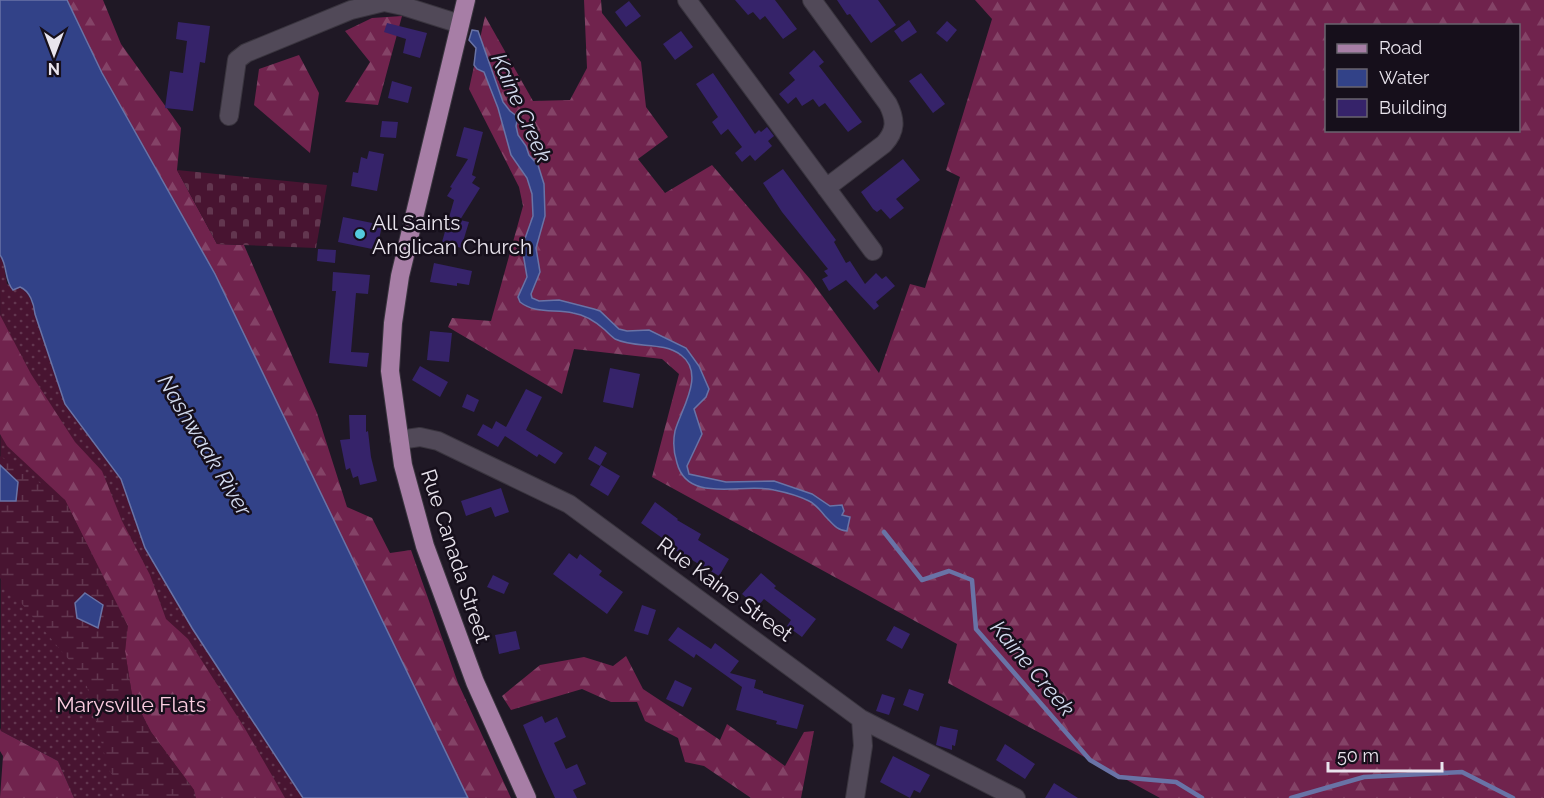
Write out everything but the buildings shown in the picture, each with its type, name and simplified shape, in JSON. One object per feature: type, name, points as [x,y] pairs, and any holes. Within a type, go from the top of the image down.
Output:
[{"type":"main road","name":"Rue Canada Street","points":[[466,0],[400,276],[393,323],[390,370],[399,440],[413,505],[439,586],[475,682],[527,798]]},
{"type":"street","points":[[687,0],[873,251]]},
{"type":"street","points":[[812,0],[888,104],[893,114],[894,125],[891,136],[884,144],[826,188]]},
{"type":"street","points":[[229,116],[237,60],[246,53],[351,10],[382,1],[460,24]]},
{"type":"street","name":"Rue Kaine Street","points":[[399,440],[420,437],[438,441],[569,504],[861,719],[1016,798]]},
{"type":"street","points":[[855,798],[864,746],[861,719]]},
{"type":"green space","points":[[67,0],[103,0],[121,44],[181,128],[177,170],[217,244],[244,245],[317,413],[347,507],[372,518],[390,553],[411,550],[458,683],[511,798],[468,798],[215,274],[102,73]]},
{"type":"green space","points":[[584,0],[601,0],[602,13],[641,62],[646,107],[668,137],[638,159],[665,193],[712,165],[810,279],[879,373],[910,284],[925,288],[960,177],[946,170],[992,19],[975,0],[1544,0],[1544,798],[1160,798],[948,683],[957,644],[652,477],[679,374],[662,359],[574,349],[562,394],[448,327],[452,318],[491,321],[523,206],[519,187],[469,89],[485,16],[533,101],[570,100],[587,68]]},
{"type":"green space","points":[[402,16],[378,105],[345,102],[370,62],[345,31],[372,18]]},
{"type":"green space","points":[[299,55],[319,93],[310,153],[254,105],[259,69]]},
{"type":"green space","points":[[177,170],[327,185],[316,248],[217,244]]},
{"type":"green space","name":"Marysville Flats","points":[[0,256],[3,260],[7,284],[26,290],[34,307],[65,404],[121,479],[145,548],[192,628],[303,798],[74,798],[58,761],[1,731]]},
{"type":"green space","points":[[0,315],[31,374],[75,442],[102,471],[122,521],[150,575],[166,619],[188,639],[244,727],[285,798],[196,798],[194,790],[151,732],[132,695],[125,651],[127,626],[65,500],[7,446],[0,434]]},
{"type":"green space","points":[[0,456],[65,500],[128,626],[125,651],[132,695],[151,732],[194,790],[192,798],[126,798],[108,768],[85,679],[0,578]]},
{"type":"green space","points":[[626,656],[643,689],[720,740],[727,724],[785,766],[804,732],[814,731],[801,798],[751,798],[704,766],[685,762],[678,738],[645,721],[637,702],[611,702],[582,689],[511,710],[502,696],[540,665],[584,657],[613,666]]},
{"type":"green space","points":[[0,728],[1,731],[58,761],[74,798],[0,798],[3,756],[0,751]]},
{"type":"water","name":"Nashwaak River","points":[[0,0],[67,0],[102,73],[215,274],[468,798],[303,798],[192,628],[145,548],[121,479],[65,404],[31,298],[20,287],[13,290],[10,286],[0,255]]},
{"type":"water","points":[[472,30],[478,31],[503,102],[518,117],[516,126],[518,135],[529,155],[538,165],[544,184],[545,216],[536,248],[540,272],[531,294],[532,298],[539,301],[559,300],[594,309],[600,311],[619,329],[649,330],[686,348],[699,366],[709,389],[706,397],[694,409],[702,434],[687,466],[689,474],[726,482],[774,481],[812,494],[830,506],[842,505],[844,511],[842,515],[850,517],[847,531],[835,526],[811,502],[792,494],[762,488],[718,489],[693,484],[683,476],[677,463],[674,447],[675,431],[692,382],[688,363],[681,355],[666,348],[632,344],[615,339],[598,324],[582,315],[539,310],[520,302],[518,297],[527,277],[522,247],[533,216],[532,194],[527,178],[511,155],[498,108],[484,72],[474,65],[476,48],[469,40]]},
{"type":"water","points":[[0,465],[18,482],[16,501],[0,501]]},
{"type":"water","points":[[85,593],[103,605],[98,628],[77,618],[75,603]]},
{"type":"waterway","name":"Kaine Creek","points":[[884,532],[922,580],[949,571],[972,580],[976,629],[1090,760],[1119,777],[1176,782],[1202,798]]},
{"type":"waterway","name":"Kaine Creek","points":[[1291,798],[1364,777],[1462,772],[1513,798]]},
{"type":"place","name":"All Saints Anglican Church","points":[[360,234]]}]
